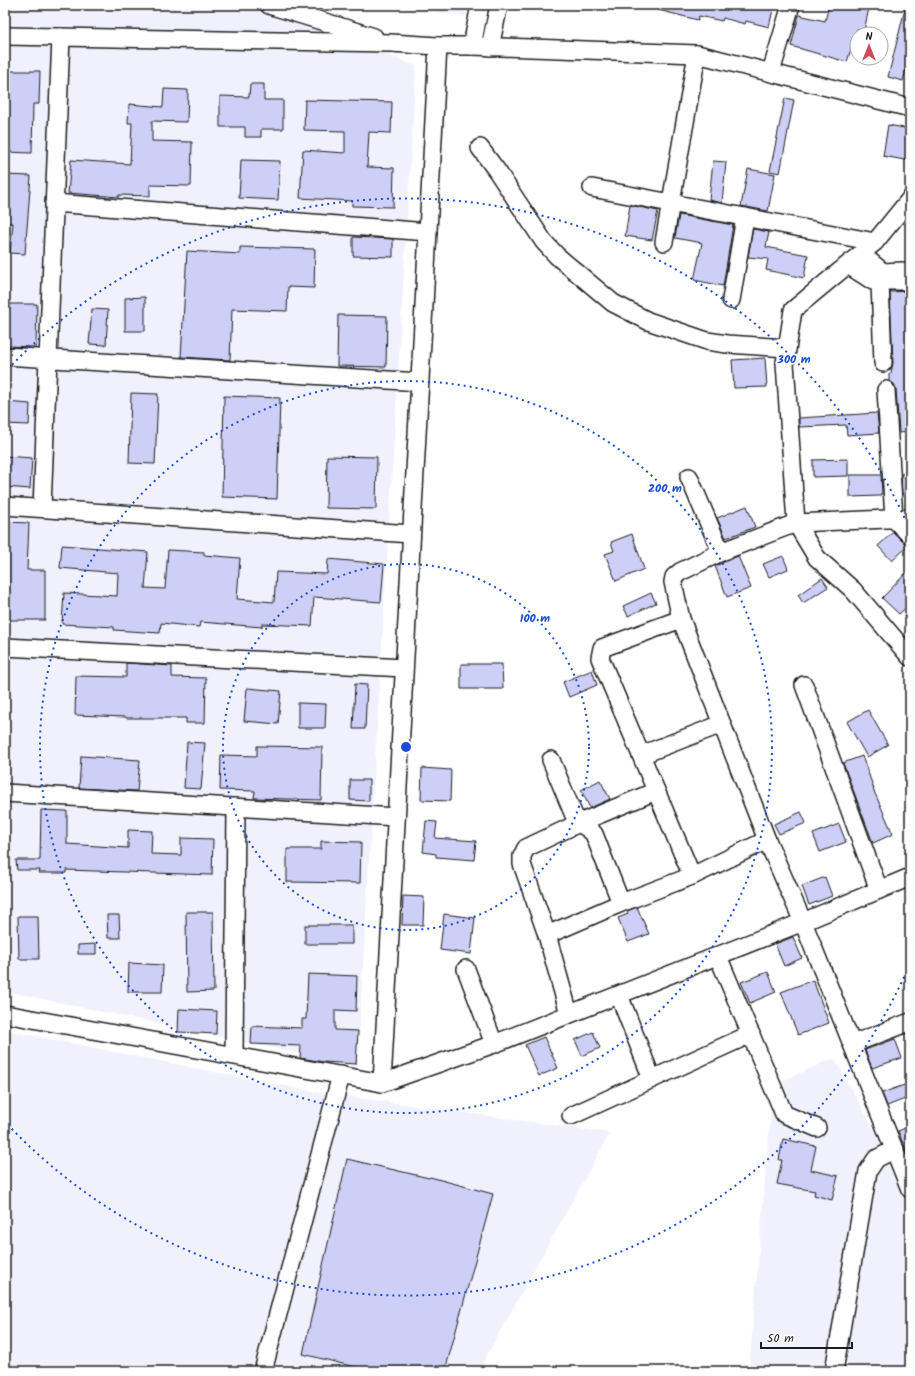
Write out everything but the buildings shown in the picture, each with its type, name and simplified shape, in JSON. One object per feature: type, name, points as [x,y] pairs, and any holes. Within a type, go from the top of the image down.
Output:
[{"type":"street","points":[[269,5],[391,43]]},
{"type":"street","points":[[472,46],[480,5]]},
{"type":"street","points":[[490,47],[499,5]]},
{"type":"street","points":[[771,72],[791,5]]},
{"type":"street","points":[[5,36],[391,43],[438,46],[697,54],[910,108]]},
{"type":"street","points":[[42,508],[61,37]]},
{"type":"street","points":[[382,1083],[438,46]]},
{"type":"street","points":[[664,242],[697,54]]},
{"type":"street","points":[[480,148],[544,242],[557,256],[613,303],[648,321],[707,341],[787,348]]},
{"type":"street","points":[[592,188],[875,242]]},
{"type":"street","points":[[910,199],[875,242],[793,310],[785,363],[796,523],[817,558],[853,590],[910,658]]},
{"type":"street","points":[[54,203],[428,232]]},
{"type":"street","points":[[731,300],[745,217]]},
{"type":"street","points":[[854,259],[882,272],[910,271]]},
{"type":"street","points":[[854,259],[873,281],[910,281]]},
{"type":"street","points":[[880,282],[883,363]]},
{"type":"street","points":[[5,356],[420,382]]},
{"type":"street","points":[[886,390],[902,519],[910,535]]},
{"type":"street","points":[[689,477],[721,552]]},
{"type":"street","points":[[5,506],[411,534]]},
{"type":"street","points":[[902,519],[796,523],[721,552],[680,572],[674,577],[673,582],[681,619],[767,840],[803,922],[895,1150],[905,1166],[910,1190]]},
{"type":"street","points":[[681,619],[602,648],[600,658],[692,876]]},
{"type":"street","points":[[5,647],[404,668]]},
{"type":"street","points":[[804,685],[879,890]]},
{"type":"street","points":[[641,755],[722,724]]},
{"type":"street","points":[[551,760],[575,818],[579,823],[589,828],[594,834],[621,903]]},
{"type":"street","points":[[568,1014],[547,935],[522,864],[522,856],[526,848],[579,823],[656,791]]},
{"type":"street","points":[[5,792],[396,817]]},
{"type":"street","points":[[234,1055],[236,807]]},
{"type":"street","points":[[547,935],[621,903],[692,876],[767,840]]},
{"type":"street","points":[[5,1014],[382,1083],[494,1044],[803,922],[910,877]]},
{"type":"street","points":[[718,956],[784,1114],[817,1128]]},
{"type":"street","points":[[466,969],[494,1044]]},
{"type":"street","points":[[619,995],[652,1079]]},
{"type":"street","points":[[852,1044],[910,1022]]},
{"type":"street","points":[[571,1116],[751,1034]]},
{"type":"street","points":[[263,1371],[341,1075]]},
{"type":"street","points":[[834,1371],[868,1171],[876,1159],[895,1150]]},
{"type":"shaded area","points":[[5,5],[248,5],[284,14],[416,66],[357,1066],[5,991]]},
{"type":"shaded area","points":[[374,5],[468,5],[466,16]]},
{"type":"shaded area","points":[[5,1030],[315,1092],[610,1133],[478,1371],[5,1371]]},
{"type":"shaded area","points":[[834,1058],[901,1178],[910,1222],[910,1371],[749,1371],[773,1085]]}]
